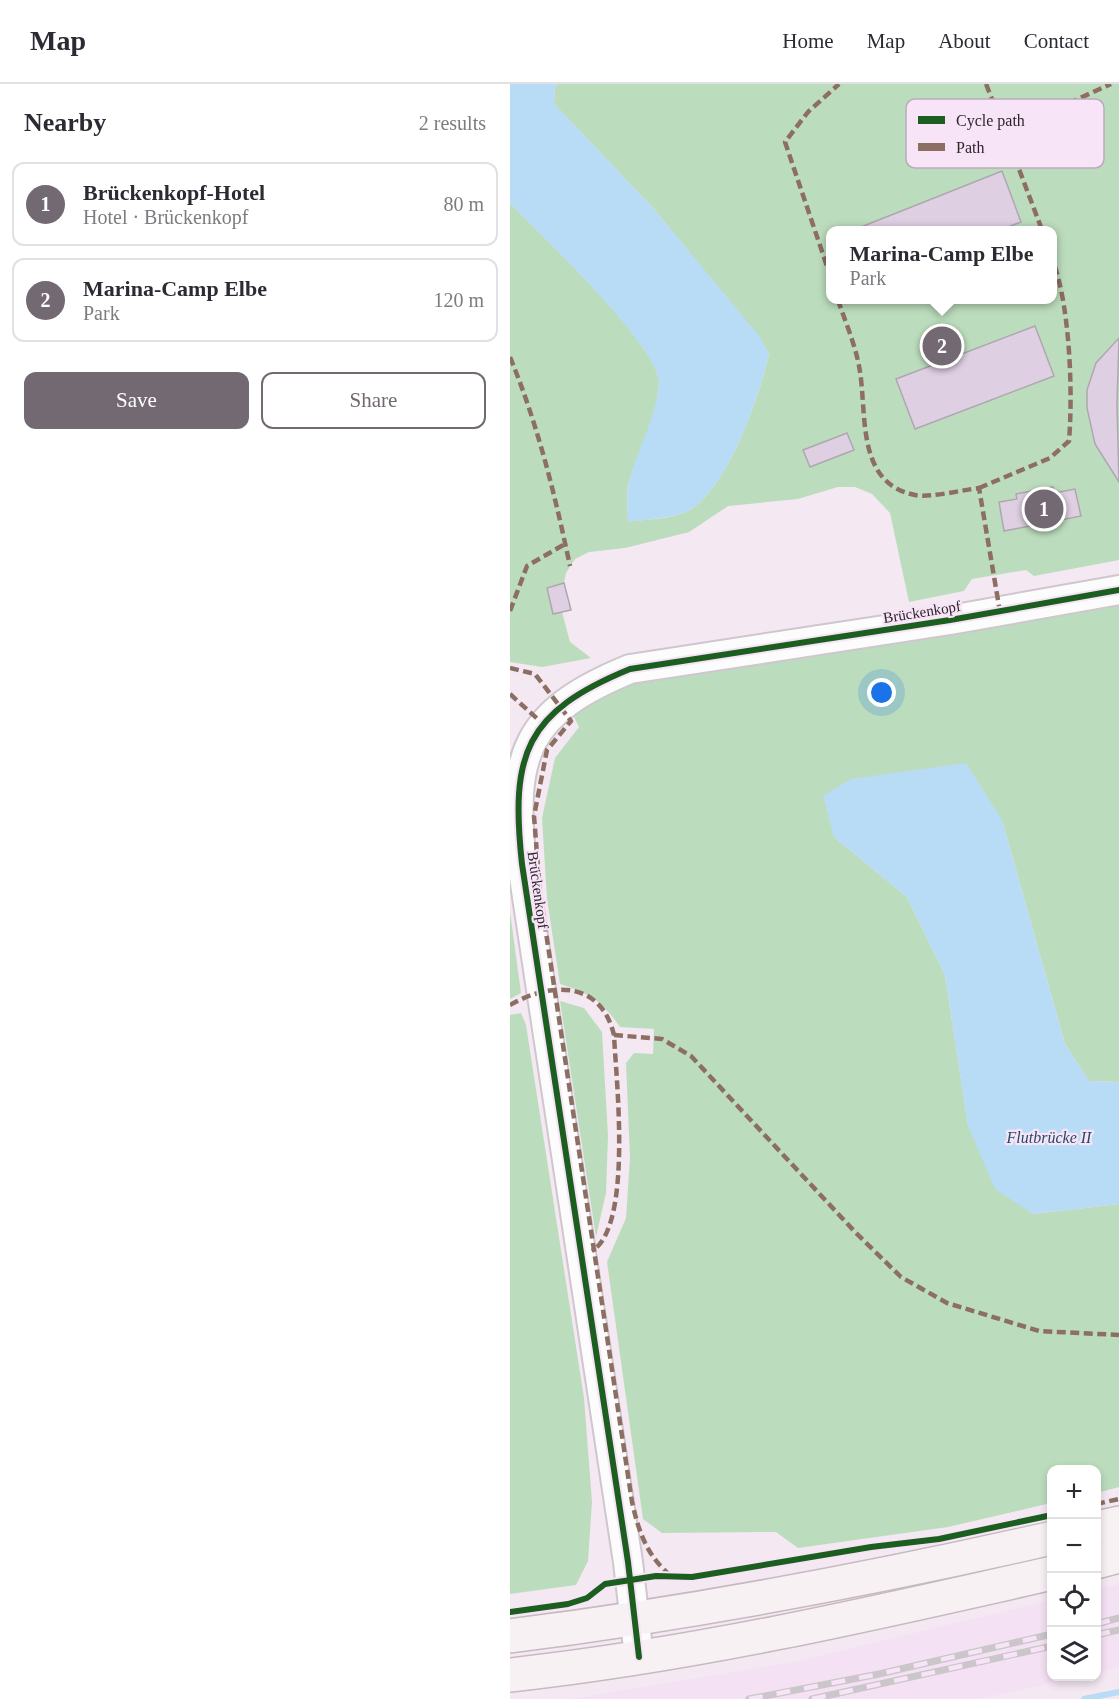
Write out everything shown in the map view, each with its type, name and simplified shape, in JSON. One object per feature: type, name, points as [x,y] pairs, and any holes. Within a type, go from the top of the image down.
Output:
[{"type":"main road","points":[[1101,1527],[1119,1523]]},
{"type":"main road","points":[[510,1636],[634,1619],[879,1577],[1047,1539]]},
{"type":"main road","points":[[1101,1561],[1119,1556]]},
{"type":"main road","points":[[510,1675],[639,1657],[822,1625],[1047,1574]]},
{"type":"street","name":"Brückenkopf","points":[[639,1657],[628,1562],[518,833],[519,786],[530,744],[542,723],[560,706],[584,689],[630,669],[950,620],[1119,590]]},
{"type":"shaded area","points":[[1119,1584],[1119,1667],[1101,1671],[1101,1627],[1101,1589]]},
{"type":"shaded area","points":[[1047,1601],[1047,1681],[1060,1681],[980,1699],[571,1699],[789,1663]]},
{"type":"green space","points":[[558,84],[1119,84],[1119,560],[1034,576],[1026,570],[972,579],[964,591],[909,602],[890,513],[872,494],[855,487],[838,487],[798,499],[728,506],[689,532],[625,548],[589,552],[575,559],[566,573],[564,583],[547,588],[553,614],[562,612],[570,642],[591,658],[542,667],[510,662],[510,203],[571,264],[621,319],[655,367],[659,384],[657,397],[651,423],[628,485],[628,521],[663,518],[683,513],[698,504],[713,488],[726,467],[749,418],[769,354],[759,337],[653,208],[554,104],[555,87]]},
{"type":"green space","points":[[1119,602],[1119,1082],[1089,1081],[1065,1044],[1002,820],[834,837],[907,897],[945,975],[968,1125],[1033,1214],[1119,1204],[1119,1487],[1101,1492],[1101,1465],[1047,1465],[1047,1504],[948,1527],[798,1548],[776,1532],[662,1533],[643,1519],[607,1262],[626,1218],[630,1158],[626,1063],[634,1053],[653,1054],[654,1029],[620,1027],[601,1004],[580,991],[560,984],[547,899],[542,818],[555,758],[579,727],[571,711],[613,687]]},
{"type":"green space","points":[[510,912],[521,993],[510,999]]},
{"type":"green space","points":[[560,1001],[584,1008],[602,1032],[608,1136],[606,1193],[596,1237]]},
{"type":"green space","points":[[521,1013],[526,1025],[584,1398],[592,1502],[588,1561],[576,1585],[510,1594],[510,1015]]},
{"type":"water","points":[[510,84],[558,84],[555,87],[554,104],[653,208],[760,337],[769,354],[749,418],[726,467],[713,488],[698,504],[683,513],[628,522],[628,485],[657,398],[659,385],[655,368],[621,320],[571,264],[510,203]]},
{"type":"water","name":"Flutbrücke II","points":[[966,763],[1002,820],[1065,1044],[1089,1081],[1119,1082],[1119,1204],[1033,1214],[995,1189],[968,1126],[945,975],[907,897],[834,837],[823,796],[851,779]]},
{"type":"building","points":[[1002,171],[1021,222],[1011,226],[864,226]]},
{"type":"building","points":[[1035,326],[1054,376],[915,429],[896,379]]},
{"type":"building","points":[[1119,338],[1117,404],[1119,482],[1095,444],[1087,408],[1087,390],[1096,363]]},
{"type":"building","points":[[847,433],[854,450],[810,467],[803,450]]},
{"type":"building","points":[[1053,487],[1054,493],[1075,489],[1081,516],[1004,531],[999,502],[1017,499],[1016,494]]},
{"type":"building","points":[[564,583],[571,610],[553,614],[547,588]]},
{"type":"waterway","points":[[1084,1699],[1119,1692]]},
{"type":"railway","points":[[1101,1623],[1119,1618]]},
{"type":"railway","points":[[1101,1634],[1119,1630]]},
{"type":"railway","points":[[749,1699],[879,1674],[1047,1635]]},
{"type":"railway","points":[[812,1699],[1047,1647]]},
{"type":"marked path","points":[[826,263],[785,142],[808,112],[839,84]]},
{"type":"marked path","points":[[986,84],[992,99]]},
{"type":"marked path","points":[[1078,99],[1111,84]]},
{"type":"marked path","points":[[1019,168],[1040,226]]},
{"type":"marked path","points":[[979,488],[1050,458],[1069,441],[1071,399],[1069,350],[1067,325],[1057,274]]},
{"type":"marked path","points":[[839,304],[857,358],[868,443],[873,461],[882,476],[895,488],[915,495],[937,495],[979,488],[1000,612]]},
{"type":"marked path","points":[[510,357],[545,460],[570,566]]},
{"type":"marked path","points":[[510,611],[527,566],[565,544]]},
{"type":"marked path","points":[[510,668],[535,674],[571,721],[547,750],[534,816],[540,893],[632,1502],[645,1543],[656,1561],[672,1577]]},
{"type":"marked path","points":[[510,694],[542,723]]},
{"type":"marked path","points":[[510,1005],[542,992],[573,991],[586,995],[598,1004],[608,1017],[614,1035],[619,1116],[618,1183],[613,1213],[605,1236],[592,1251]]},
{"type":"marked path","points":[[614,1035],[662,1039],[691,1056],[856,1233],[901,1277],[947,1303],[1039,1331],[1119,1335]]},
{"type":"marked path","points":[[1101,1503],[1119,1499]]},
{"type":"cycle path","points":[[639,1657],[628,1562],[522,864],[519,793],[523,765],[532,741],[547,721],[567,702],[595,685],[630,669],[950,620],[1119,590]]},
{"type":"cycle path","points":[[510,1612],[568,1604],[587,1598],[605,1584],[656,1576],[692,1577],[871,1547],[939,1539],[1047,1516]]},
{"type":"place","name":"Marina-Camp Elbe","points":[[942,346]]},
{"type":"place","name":"Brückenkopf-Hotel","points":[[1044,509]]}]
